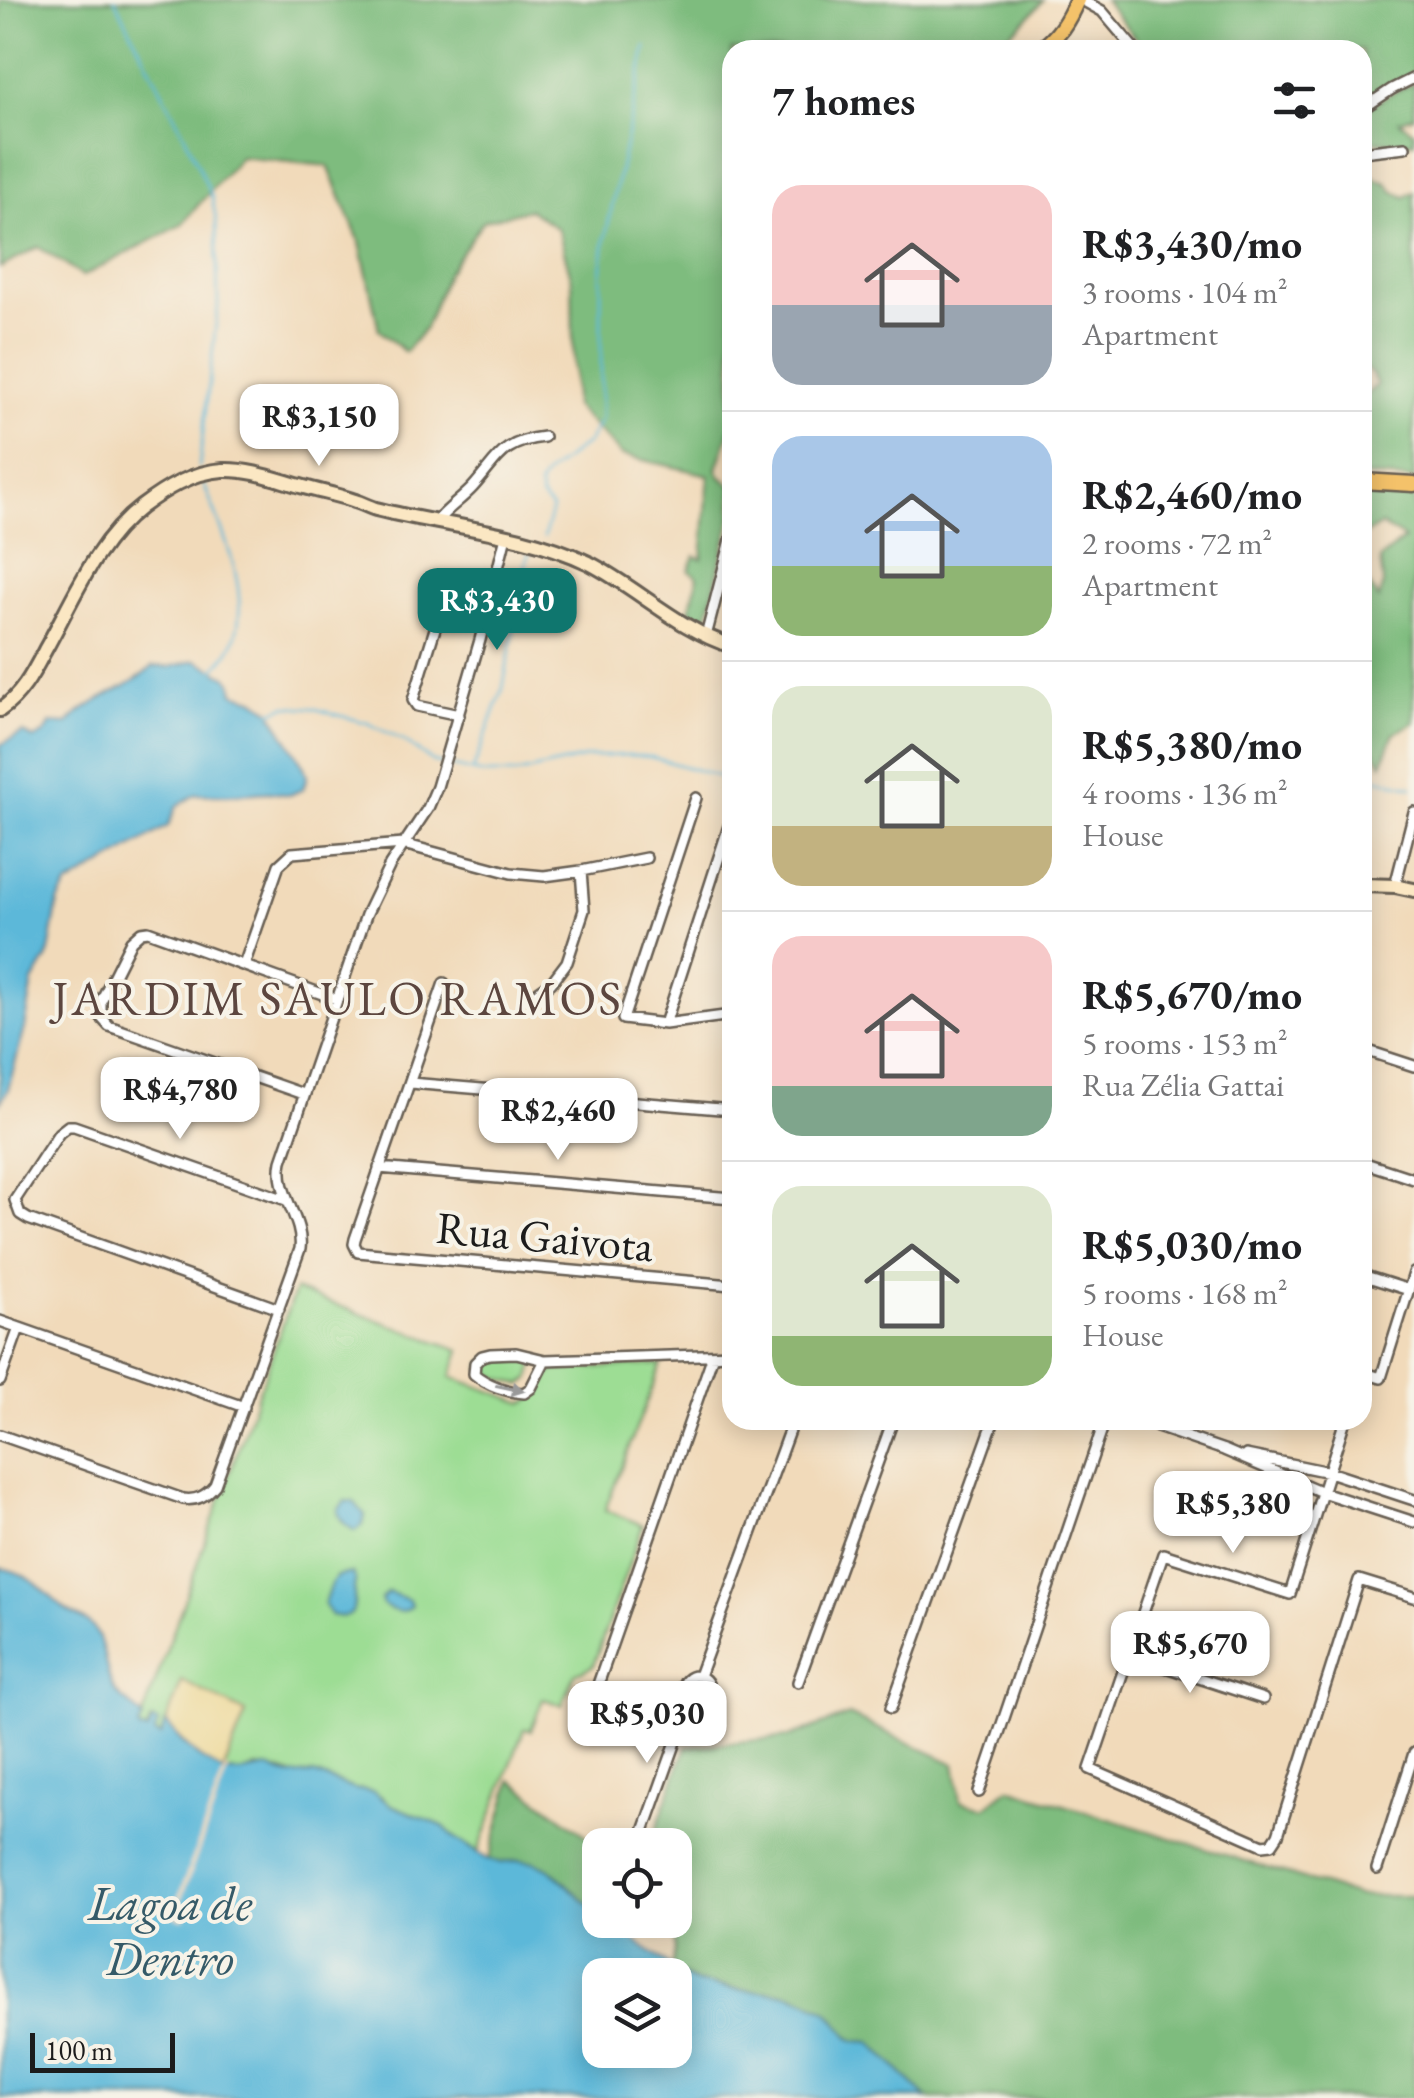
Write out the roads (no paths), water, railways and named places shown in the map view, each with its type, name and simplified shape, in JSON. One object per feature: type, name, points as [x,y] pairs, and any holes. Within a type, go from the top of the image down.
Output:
[{"type":"main road","points":[[1053,40],[1079,0]]},
{"type":"main road","points":[[0,710],[28,682],[108,540],[140,508],[189,478],[224,470],[243,471],[373,508],[554,548],[589,564],[722,642]]},
{"type":"main road","points":[[1372,482],[1414,484]]},
{"type":"main road","points":[[1372,885],[1414,890]]},
{"type":"street","points":[[1079,0],[1102,11],[1127,40]]},
{"type":"street","points":[[1372,103],[1414,78]]},
{"type":"street","points":[[1372,151],[1405,146]]},
{"type":"street","points":[[437,520],[474,486],[502,452],[526,440],[544,437]]},
{"type":"street","points":[[0,1435],[182,1499],[200,1498],[215,1485],[301,1243],[280,1169],[366,915],[384,876],[438,786],[506,536]]},
{"type":"street","points":[[706,636],[722,574]]},
{"type":"street","points":[[442,606],[413,700],[417,706],[459,716]]},
{"type":"street","points":[[696,798],[624,1018],[665,1024],[722,1017]]},
{"type":"street","points":[[1396,886],[1414,812]]},
{"type":"street","points":[[244,965],[279,865],[287,856],[299,852],[403,844],[529,875],[581,872],[646,858]]},
{"type":"street","points":[[665,1024],[722,848]]},
{"type":"street","points":[[534,995],[551,983],[567,962],[584,910],[581,872]]},
{"type":"street","points":[[303,1094],[109,1026],[100,1017],[101,1001],[131,942],[141,932],[157,933],[336,999]]},
{"type":"street","points":[[444,984],[380,1168],[722,1197]]},
{"type":"street","points":[[1372,1052],[1414,1066]]},
{"type":"street","points":[[410,1082],[722,1109]]},
{"type":"street","points":[[279,1310],[28,1220],[15,1200],[59,1133],[68,1126],[286,1200]]},
{"type":"street","points":[[1372,1165],[1414,1179]]},
{"type":"street","name":"Rua Gaivota","points":[[380,1168],[354,1239],[355,1248],[363,1254],[722,1284]]},
{"type":"street","points":[[1372,1375],[1381,1378],[1414,1273]]},
{"type":"street","points":[[1372,1277],[1409,1290]]},
{"type":"street","points":[[0,1321],[244,1407]]},
{"type":"street","points":[[0,1381],[19,1328]]},
{"type":"street","points":[[544,1360],[531,1388],[524,1393],[485,1382],[473,1369],[478,1359],[490,1354],[516,1353],[544,1360],[722,1354]]},
{"type":"street","points":[[595,1693],[713,1354]]},
{"type":"street","points":[[699,1676],[789,1430]]},
{"type":"street","points":[[798,1682],[888,1430]]},
{"type":"street","points":[[891,1708],[990,1430]]},
{"type":"street","points":[[979,1792],[1101,1430]]},
{"type":"street","points":[[1166,1430],[1322,1492],[1414,1522]]},
{"type":"street","points":[[1342,1430],[1290,1594],[1163,1554],[1090,1769],[1262,1845],[1272,1844],[1359,1580],[1412,1597],[1414,1582]]},
{"type":"street","points":[[1224,1450],[1329,1472],[1414,1500]]},
{"type":"street","points":[[1129,1655],[1263,1699]]},
{"type":"street","points":[[699,1676],[706,1680],[709,1691],[702,1700],[691,1700],[685,1694],[685,1682],[699,1676]]},
{"type":"street","points":[[645,1828],[691,1700]]},
{"type":"street","points":[[1377,1869],[1414,1753]]},
{"type":"water","points":[[196,660],[228,677],[234,693],[254,699],[270,710],[304,767],[307,776],[303,789],[290,795],[196,794],[177,806],[168,826],[67,886],[58,902],[48,957],[33,982],[25,1028],[8,1089],[0,1103],[0,745],[23,733],[34,739],[45,733],[51,723],[68,724],[87,707],[153,666],[170,667]]},
{"type":"water","points":[[345,1501],[354,1502],[365,1515],[363,1525],[355,1531],[339,1514]]},
{"type":"water","name":"Lagoa de Dentro","points":[[0,1568],[29,1578],[93,1628],[115,1691],[143,1718],[140,1730],[148,1731],[152,1720],[158,1723],[155,1733],[161,1736],[166,1722],[197,1756],[223,1772],[268,1768],[290,1776],[313,1774],[374,1792],[391,1805],[443,1826],[489,1860],[535,1862],[550,1869],[582,1898],[582,1938],[631,1938],[659,1958],[582,1958],[582,2068],[692,2068],[692,1981],[787,1993],[806,2000],[828,2012],[850,2038],[871,2042],[927,2098],[0,2098]]},
{"type":"water","points":[[352,1573],[356,1581],[352,1612],[346,1616],[331,1615],[324,1604],[331,1584],[337,1576]]},
{"type":"water","points":[[388,1592],[409,1600],[411,1605],[394,1611],[383,1605],[381,1599]]},
{"type":"waterway","points":[[115,0],[212,197],[218,306],[199,467]]},
{"type":"waterway","points":[[544,537],[552,509],[541,497],[539,484],[588,442],[601,419],[601,273],[605,239],[646,47]]},
{"type":"waterway","points":[[203,482],[232,560],[239,601],[234,641],[212,673]]},
{"type":"waterway","points":[[473,770],[503,688],[531,550]]},
{"type":"waterway","points":[[270,713],[286,706],[312,708],[368,723],[404,741],[433,762],[484,774],[516,774],[589,757],[629,755],[651,757],[722,777]]},
{"type":"waterway","points":[[1372,777],[1412,787]]},
{"type":"district","name":"JARDIM SAULO RAMOS","points":[[338,998]]}]
